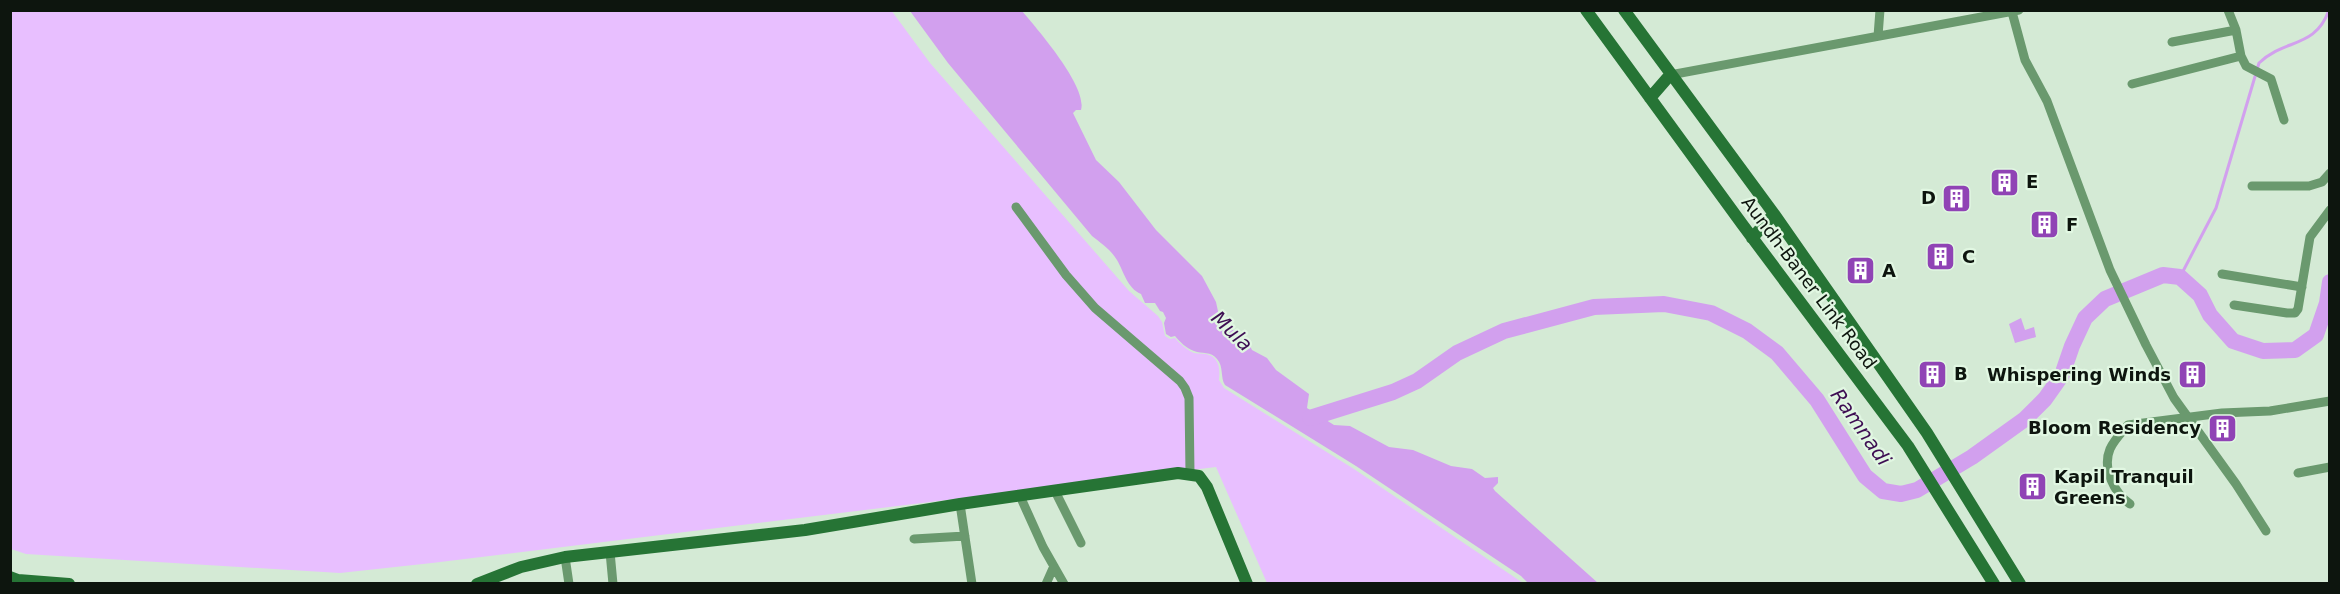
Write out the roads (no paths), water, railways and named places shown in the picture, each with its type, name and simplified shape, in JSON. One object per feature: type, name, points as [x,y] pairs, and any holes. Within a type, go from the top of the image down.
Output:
[{"type":"main road","name":"Aundh-Baner Link Road","points":[[1586,10],[1752,238],[1908,446],[1994,584]]},
{"type":"main road","name":"Aundh-Baner Link Road","points":[[1624,10],[1774,214],[1927,433],[2020,584]]},
{"type":"main road","points":[[1650,98],[1670,75]]},
{"type":"main road","points":[[1752,238],[1774,214]]},
{"type":"main road","points":[[477,584],[521,567],[565,558],[805,530],[960,504],[1190,473],[1199,476],[1207,487],[1247,584]]},
{"type":"main road","points":[[15,580],[69,584]]},
{"type":"street","points":[[1878,36],[1880,10]]},
{"type":"street","points":[[2228,10],[2246,66],[2271,79],[2284,120]]},
{"type":"street","points":[[1670,75],[2016,11],[2025,60],[2047,101],[2110,270],[2146,345],[2174,398],[2266,531]]},
{"type":"street","points":[[2172,42],[2236,30]]},
{"type":"street","points":[[2132,84],[2241,56]]},
{"type":"street","points":[[2252,186],[2309,186],[2322,182],[2330,173]]},
{"type":"street","points":[[1016,207],[1066,275],[1095,308],[1180,381],[1185,388],[1189,398],[1190,473]]},
{"type":"street","points":[[2234,305],[2295,313],[2298,309],[2310,237],[2330,210]]},
{"type":"street","points":[[2222,274],[2302,287]]},
{"type":"street","points":[[2130,504],[2120,497],[2115,489],[2108,468],[2109,450],[2128,425],[2222,412],[2270,411],[2330,401]]},
{"type":"street","points":[[2298,473],[2330,466]]},
{"type":"street","points":[[1055,491],[1082,543]]},
{"type":"street","points":[[1020,496],[1064,584]]},
{"type":"street","points":[[960,504],[972,584]]},
{"type":"street","points":[[914,539],[965,536]]},
{"type":"street","points":[[610,552],[613,584]]},
{"type":"street","points":[[565,558],[569,584]]},
{"type":"street","points":[[1046,584],[1054,566]]},
{"type":"water","name":"Mula","points":[[910,11],[1022,11],[1060,59],[1077,88],[1081,110],[1073,113],[1096,160],[1119,182],[1156,230],[1202,276],[1216,302],[1219,316],[1252,350],[1267,358],[1276,370],[1309,394],[1307,408],[1334,425],[1350,426],[1389,447],[1413,450],[1451,466],[1472,469],[1485,478],[1498,477],[1498,483],[1493,488],[1495,491],[1598,583],[1528,583],[1521,576],[1356,466],[1225,385],[1219,362],[1215,356],[1191,350],[1175,336],[1171,337],[1166,334],[1164,323],[1166,318],[1163,312],[1155,303],[1145,303],[1141,294],[1132,288],[1115,256],[1092,236],[948,63]]},
{"type":"water","points":[[2021,318],[2025,330],[2034,327],[2036,337],[2015,343],[2009,324]]},
{"type":"waterway","points":[[2180,277],[2216,208],[2259,63],[2269,55],[2316,31],[2329,10]]},
{"type":"waterway","name":"Ramnadi","points":[[1310,418],[1393,392],[1417,381],[1457,353],[1504,331],[1594,307],[1664,304],[1711,313],[1747,331],[1777,353],[1817,400],[1865,476],[1883,491],[1901,494],[1917,490],[1972,457],[2025,419],[2045,399],[2062,375],[2085,318],[2105,299],[2163,275],[2180,277],[2200,295],[2210,315],[2233,341],[2263,351],[2295,350],[2316,335],[2327,303],[2330,282]]},
{"type":"place","name":"E","points":[[2005,182]]},
{"type":"place","name":"D","points":[[1957,198]]},
{"type":"place","name":"F","points":[[2045,225]]},
{"type":"place","name":"C","points":[[1941,257]]},
{"type":"place","name":"A","points":[[1861,271]]},
{"type":"place","name":"B","points":[[1933,374]]},
{"type":"place","name":"Whispering Winds","points":[[2192,375]]},
{"type":"place","name":"Bloom Residency","points":[[2222,428]]},
{"type":"place","name":"Kapil Tranquil Greens","points":[[2033,487]]}]
